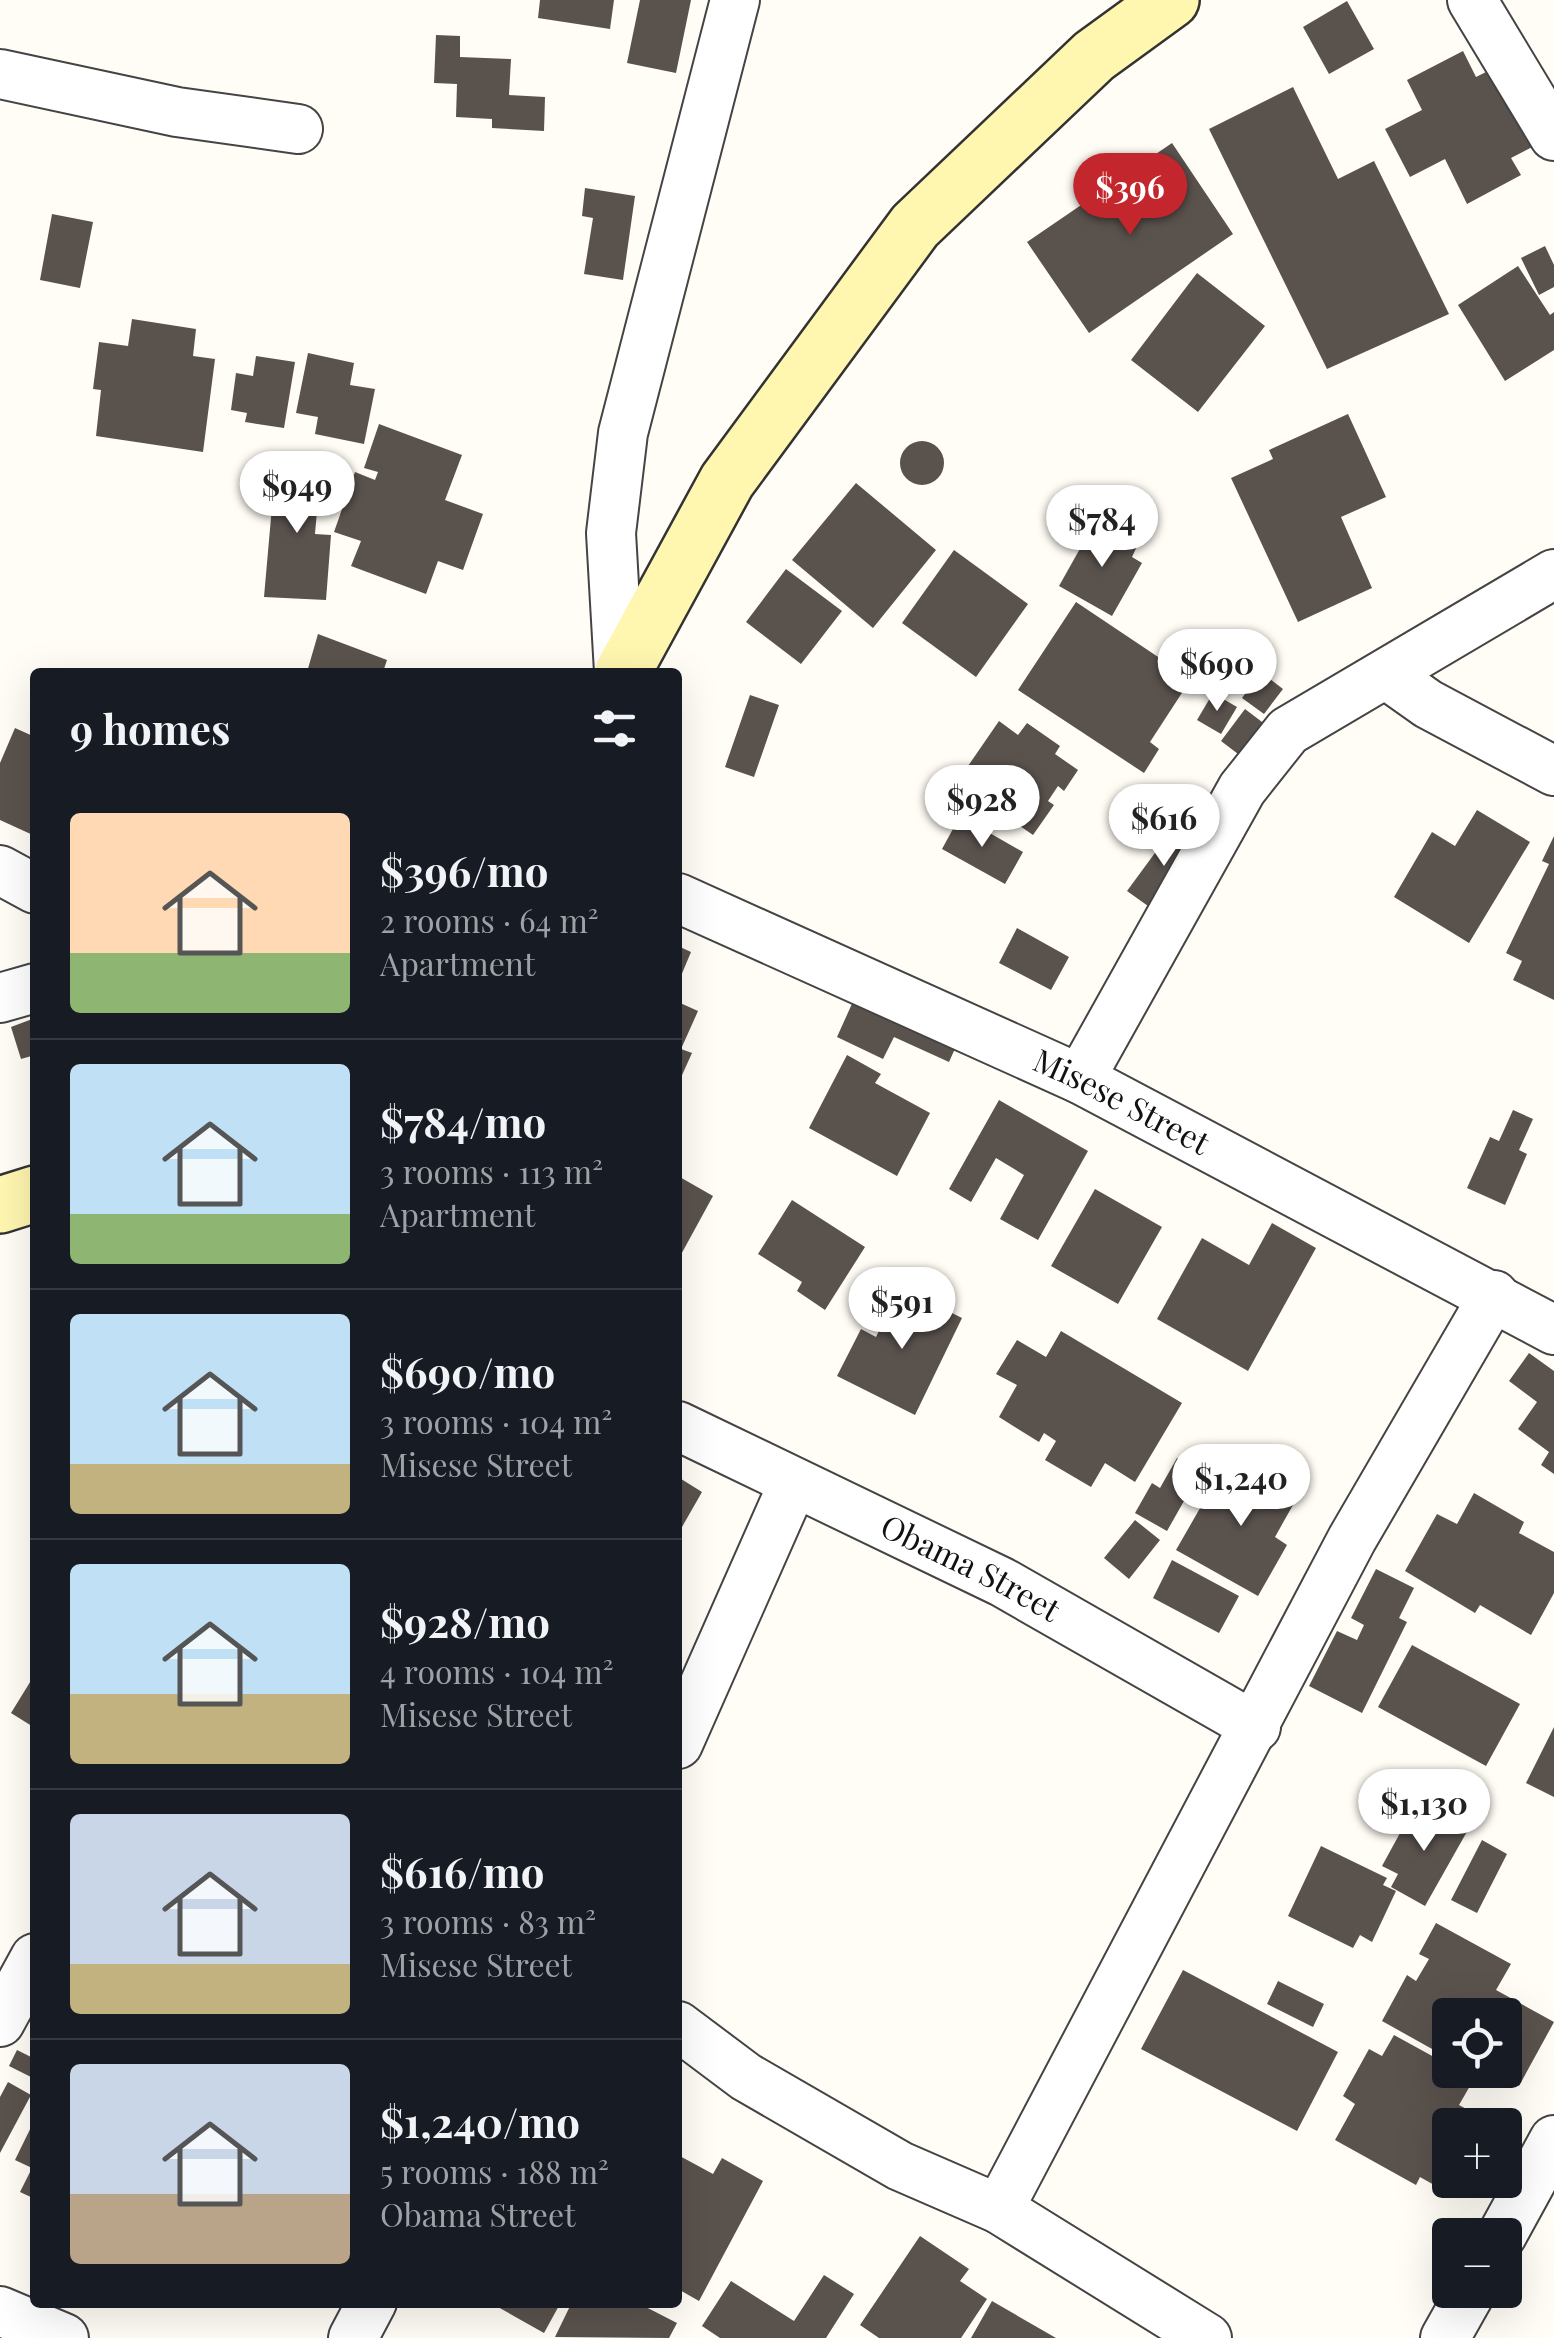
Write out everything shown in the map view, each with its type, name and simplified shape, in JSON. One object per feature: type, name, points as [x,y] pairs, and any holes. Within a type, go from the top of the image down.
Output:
[{"type":"street","points":[[621,668],[611,534],[623,433],[735,0]]},
{"type":"street","points":[[623,668],[727,481],[915,226],[1094,56],[1171,0]]},
{"type":"street","points":[[1472,0],[1554,136]]},
{"type":"street","points":[[0,74],[177,112],[298,129]]},
{"type":"street","points":[[1080,1079],[1242,789],[1288,731],[1554,574]]},
{"type":"street","points":[[1387,675],[1428,704],[1554,771]]},
{"type":"street","points":[[0,870],[30,886]]},
{"type":"street","name":"Misese Street","points":[[682,900],[1080,1079],[1554,1330]]},
{"type":"street","points":[[0,998],[30,989]]},
{"type":"street","points":[[0,1205],[30,1196]]},
{"type":"street","points":[[999,2210],[1352,1539],[1494,1295]]},
{"type":"street","name":"Obama Street","points":[[682,1428],[1002,1582],[1256,1726]]},
{"type":"street","points":[[682,1735],[793,1484]]},
{"type":"street","points":[[0,2022],[30,1967]]},
{"type":"street","points":[[682,2029],[746,2077],[883,2156],[999,2210],[1207,2338]]},
{"type":"street","points":[[1511,2218],[1554,2140]]},
{"type":"street","points":[[354,2338],[369,2308]]},
{"type":"street","points":[[1445,2338],[1462,2308]]},
{"type":"street","points":[[0,2310],[64,2338]]},
{"type":"building","points":[[540,0],[614,0],[610,29],[538,18]]},
{"type":"building","points":[[640,0],[691,0],[676,73],[627,63]]},
{"type":"building","points":[[1347,1],[1374,49],[1329,74],[1303,27]]},
{"type":"building","points":[[436,35],[460,36],[460,57],[511,59],[509,95],[545,97],[544,131],[492,128],[492,119],[456,117],[457,84],[434,83]]},
{"type":"building","points":[[1463,51],[1476,77],[1498,66],[1538,144],[1511,158],[1521,175],[1467,204],[1445,159],[1410,177],[1385,129],[1422,110],[1407,80]]},
{"type":"building","points":[[1293,87],[1338,179],[1374,161],[1449,314],[1327,369],[1209,129]]},
{"type":"building","points":[[1172,143],[1233,234],[1089,333],[1027,242]]},
{"type":"building","points":[[585,188],[635,196],[623,280],[584,274],[593,218],[582,216]]},
{"type":"building","points":[[52,214],[93,222],[80,288],[40,280]]},
{"type":"building","points":[[1545,246],[1554,265],[1554,287],[1539,295],[1521,258]]},
{"type":"building","points":[[1518,266],[1550,315],[1554,312],[1554,350],[1505,381],[1458,305]]},
{"type":"building","points":[[1197,273],[1265,326],[1198,412],[1131,360]]},
{"type":"building","points":[[132,319],[196,329],[193,356],[215,359],[203,452],[96,436],[101,390],[93,389],[99,342],[128,346]]},
{"type":"building","points":[[308,353],[354,363],[350,385],[375,389],[364,444],[315,434],[318,417],[296,413]]},
{"type":"building","points":[[256,356],[295,362],[284,428],[245,422],[247,413],[231,410],[236,373],[253,376]]},
{"type":"building","points":[[1348,414],[1386,497],[1341,517],[1372,588],[1298,622],[1231,478],[1273,459],[1269,450]]},
{"type":"building","points":[[379,424],[462,455],[445,500],[483,514],[463,570],[438,561],[426,594],[351,566],[361,541],[334,532],[355,472],[375,480],[378,472],[364,468]]},
{"type":"building","points":[[922,441],[938,447],[944,463],[938,479],[922,485],[906,479],[900,463],[906,447]]},
{"type":"building","points":[[276,461],[321,465],[315,534],[331,535],[326,600],[264,597]]},
{"type":"building","points":[[856,483],[936,550],[873,628],[792,560]]},
{"type":"building","points":[[1095,522],[1121,537],[1118,542],[1124,545],[1128,539],[1138,544],[1132,557],[1142,563],[1112,616],[1059,586]]},
{"type":"building","points":[[954,550],[1028,604],[976,677],[902,623]]},
{"type":"building","points":[[786,569],[842,611],[801,664],[746,622]]},
{"type":"building","points":[[1076,602],[1191,679],[1150,742],[1159,749],[1144,773],[1018,690]]},
{"type":"building","points":[[318,634],[387,660],[384,668],[308,668]]},
{"type":"building","points":[[1261,672],[1283,689],[1264,714],[1242,698]]},
{"type":"building","points":[[1213,693],[1237,707],[1221,734],[1197,720]]},
{"type":"building","points":[[750,695],[779,705],[754,777],[725,767]]},
{"type":"building","points":[[1245,709],[1266,725],[1242,757],[1221,741]]},
{"type":"building","points":[[999,721],[1018,735],[1027,723],[1060,746],[1055,754],[1078,770],[1064,791],[1058,786],[1048,801],[1054,805],[1033,835],[957,782]]},
{"type":"building","points":[[15,728],[30,735],[30,834],[0,820],[0,763]]},
{"type":"building","points":[[1477,810],[1530,842],[1469,943],[1394,897],[1432,832],[1455,846]]},
{"type":"building","points":[[960,816],[1023,852],[1005,884],[942,849]]},
{"type":"building","points":[[1174,827],[1201,848],[1155,911],[1127,891]]},
{"type":"building","points":[[1554,836],[1554,1000],[1513,980],[1522,961],[1506,953],[1549,864],[1542,861]]},
{"type":"building","points":[[1017,928],[1069,957],[1051,990],[999,963]]},
{"type":"building","points":[[682,948],[691,952],[682,973]]},
{"type":"building","points":[[860,986],[962,1033],[949,1062],[894,1037],[883,1059],[837,1037]]},
{"type":"building","points":[[682,1004],[698,1011],[682,1047]]},
{"type":"building","points":[[30,1020],[30,1056],[21,1059],[11,1027]]},
{"type":"building","points":[[682,1049],[692,1053],[682,1075]]},
{"type":"building","points":[[847,1055],[881,1074],[875,1083],[930,1113],[897,1176],[809,1128]]},
{"type":"building","points":[[999,1100],[1088,1151],[1038,1240],[1000,1219],[1024,1175],[996,1158],[971,1202],[949,1189]]},
{"type":"building","points":[[1513,1110],[1533,1119],[1519,1150],[1527,1154],[1505,1205],[1467,1188],[1490,1137],[1499,1141]]},
{"type":"building","points":[[682,1178],[713,1196],[682,1253]]},
{"type":"building","points":[[1095,1189],[1162,1227],[1118,1304],[1051,1266]]},
{"type":"building","points":[[792,1200],[865,1247],[825,1310],[797,1291],[802,1282],[758,1254]]},
{"type":"building","points":[[1272,1223],[1316,1248],[1248,1371],[1157,1319],[1202,1238],[1249,1265]]},
{"type":"building","points":[[900,1287],[962,1318],[915,1415],[837,1376],[861,1329],[876,1337]]},
{"type":"building","points":[[1061,1331],[1182,1403],[1135,1482],[1105,1463],[1091,1487],[1045,1460],[1056,1441],[1044,1433],[1039,1442],[999,1417],[1017,1385],[996,1374],[1017,1340],[1046,1357]]},
{"type":"building","points":[[1529,1353],[1554,1371],[1554,1474],[1541,1465],[1549,1452],[1518,1429],[1537,1402],[1509,1381]]},
{"type":"building","points":[[1177,1458],[1201,1471],[1167,1531],[1135,1513],[1152,1483],[1160,1488]]},
{"type":"building","points":[[1237,1462],[1298,1496],[1275,1537],[1287,1545],[1258,1596],[1176,1550],[1207,1496],[1215,1501]]},
{"type":"building","points":[[682,1480],[702,1492],[682,1527]]},
{"type":"building","points":[[1474,1493],[1524,1522],[1519,1533],[1554,1552],[1554,1593],[1531,1635],[1480,1605],[1475,1613],[1405,1571],[1437,1514],[1457,1524]]},
{"type":"building","points":[[1135,1520],[1160,1540],[1129,1579],[1104,1558]]},
{"type":"building","points":[[1172,1560],[1239,1596],[1219,1633],[1153,1598]]},
{"type":"building","points":[[1376,1569],[1414,1588],[1399,1618],[1407,1622],[1362,1713],[1309,1686],[1337,1631],[1357,1640],[1364,1625],[1351,1618]]},
{"type":"building","points":[[1412,1645],[1520,1704],[1486,1766],[1378,1707]]},
{"type":"building","points":[[30,1682],[30,1725],[11,1713]]},
{"type":"building","points":[[1554,1727],[1554,1797],[1526,1783]]},
{"type":"building","points":[[1434,1808],[1469,1828],[1425,1906],[1391,1887],[1398,1874],[1382,1866],[1411,1813],[1427,1822]]},
{"type":"building","points":[[1482,1840],[1507,1854],[1477,1913],[1451,1900]]},
{"type":"building","points":[[1321,1846],[1387,1878],[1383,1885],[1396,1891],[1372,1942],[1360,1935],[1353,1948],[1288,1916]]},
{"type":"building","points":[[1436,1923],[1511,1964],[1496,1990],[1510,1998],[1432,1998],[1432,2049],[1382,2021],[1407,1975],[1416,1981],[1429,1959],[1419,1954]]},
{"type":"building","points":[[1183,1970],[1338,2052],[1297,2131],[1141,2049]]},
{"type":"building","points":[[1278,1981],[1324,2004],[1313,2027],[1267,2004]]},
{"type":"building","points":[[1522,2004],[1554,2022],[1522,2081]]},
{"type":"building","points":[[1394,2035],[1432,2056],[1432,2088],[1469,2088],[1459,2105],[1465,2108],[1432,2108],[1432,2184],[1420,2177],[1416,2185],[1335,2140],[1355,2104],[1343,2096],[1369,2049],[1382,2056]]},
{"type":"building","points":[[17,2050],[30,2056],[30,2076],[9,2066]]},
{"type":"building","points":[[8,2082],[30,2094],[0,2153],[0,2097]]},
{"type":"building","points":[[30,2129],[30,2167],[15,2160]]},
{"type":"building","points":[[682,2157],[713,2174],[722,2158],[763,2181],[699,2301],[682,2291]]},
{"type":"building","points":[[30,2172],[30,2197],[20,2192]]},
{"type":"building","points":[[920,2236],[969,2269],[960,2281],[987,2299],[961,2338],[879,2338],[860,2325]]},
{"type":"building","points":[[824,2275],[854,2294],[826,2338],[720,2338],[702,2326],[731,2281],[794,2321]]},
{"type":"building","points":[[992,2301],[1056,2338],[971,2338]]},
{"type":"building","points":[[500,2308],[558,2308],[544,2333]]},
{"type":"building","points":[[569,2308],[648,2308],[677,2323],[669,2338],[555,2337]]}]
